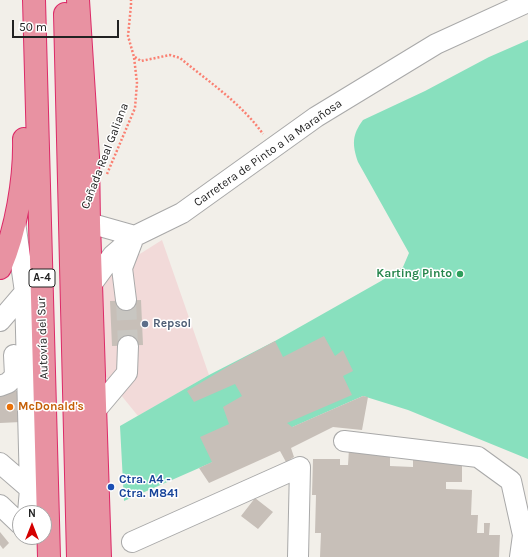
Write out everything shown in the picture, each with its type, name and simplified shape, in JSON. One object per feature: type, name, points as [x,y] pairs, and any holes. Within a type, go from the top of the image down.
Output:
[{"type":"highway","points":[[0,268],[6,255],[15,220],[24,161],[21,23],[25,0]]},
{"type":"highway","name":"Autovía del Sur","points":[[34,0],[49,557]]},
{"type":"highway","name":"A-4","points":[[65,0],[78,557]]},
{"type":"highway","points":[[78,0],[88,157],[88,223],[100,557]]},
{"type":"street","name":"Carretera de Pinto a la Marañosa","points":[[91,286],[113,255],[135,236],[182,213],[316,117],[436,44],[528,2]]},
{"type":"street","points":[[0,386],[8,383],[15,376],[13,357],[25,292],[15,220]]},
{"type":"street","points":[[88,223],[135,236],[122,268],[126,300]]},
{"type":"street","points":[[0,321],[25,292]]},
{"type":"street","points":[[95,411],[127,373],[128,346]]},
{"type":"street","points":[[13,357],[30,489],[29,505]]},
{"type":"street","points":[[344,441],[478,457],[511,481],[523,535],[520,557]]},
{"type":"street","points":[[0,463],[30,489]]},
{"type":"street","points":[[132,542],[300,467],[298,557]]},
{"type":"street","points":[[0,505],[12,516]]},
{"type":"path","name":"Cañada Real Galiana","points":[[104,180],[135,108],[137,83],[134,57],[128,36],[131,0]]},
{"type":"path","points":[[134,57],[141,61],[170,55],[180,58],[234,101],[254,122],[273,148]]},
{"type":"shaded area","name":"Repsol","points":[[162,240],[209,375],[138,416],[99,368],[97,281]]},
{"type":"green space","name":"Karting Pinto","points":[[528,40],[528,459],[408,410],[363,396],[124,501],[120,426],[209,375],[275,341],[403,267],[409,253],[356,156],[354,140],[359,125],[363,120],[425,91],[489,57]]},
{"type":"building","points":[[141,300],[143,345],[112,346],[110,301]]},
{"type":"building","points":[[324,336],[335,356],[343,350],[353,371],[343,376],[352,395],[287,423],[292,427],[363,396],[368,397],[362,430],[333,427],[291,448],[294,457],[286,462],[280,451],[209,483],[199,468],[212,462],[200,437],[229,424],[223,407],[242,396],[235,384],[194,402],[187,391],[275,341],[283,357]]},
{"type":"building","name":"McDonald's","points":[[0,391],[20,391],[21,422],[0,423]]},
{"type":"building","points":[[349,449],[390,450],[390,466],[413,467],[413,458],[462,459],[462,482],[446,482],[446,489],[472,490],[471,515],[478,515],[477,533],[484,533],[484,523],[490,523],[489,535],[500,535],[499,557],[320,557],[321,533],[315,533],[316,495],[312,495],[313,459],[340,459],[340,465],[348,465]]},
{"type":"building","points":[[255,498],[273,512],[258,529],[241,516]]},
{"type":"building","points":[[0,532],[9,543],[3,549],[0,545]]},
{"type":"tunnel","points":[[126,300],[128,346]]},
{"type":"place","name":"Karting Pinto","points":[[460,274]]},
{"type":"place","name":"Repsol","points":[[145,324]]},
{"type":"place","name":"McDonald's","points":[[10,407]]},
{"type":"place","name":"Ctra. A4 - Ctra. M841","points":[[111,487]]}]
